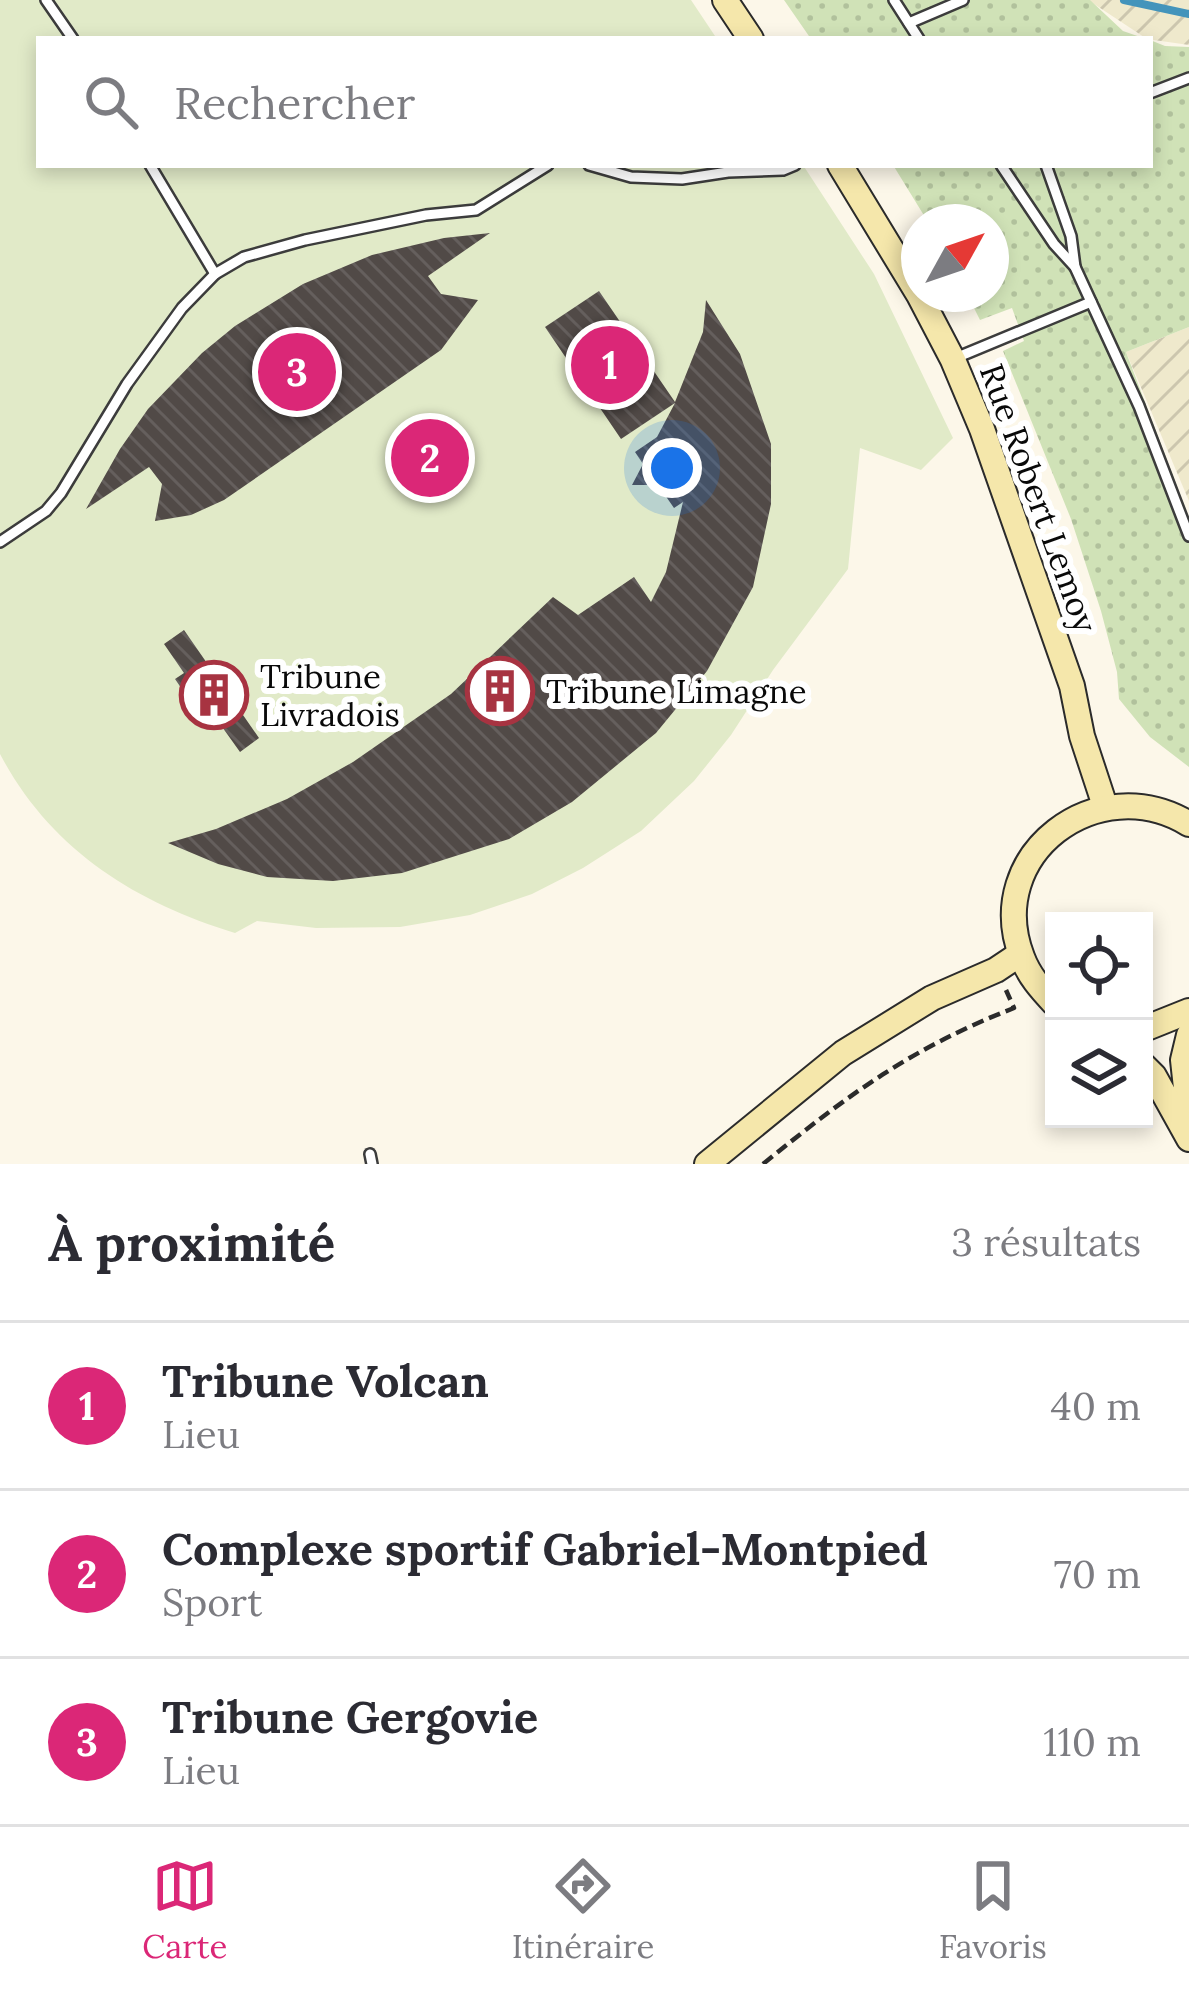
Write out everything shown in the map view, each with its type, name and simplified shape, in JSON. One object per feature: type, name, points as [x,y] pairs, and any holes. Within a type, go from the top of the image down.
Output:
[{"type":"main road","points":[[725,0],[749,36]]},
{"type":"main road","name":"Rue Robert Lemoy","points":[[842,168],[886,236],[953,360],[982,429],[1059,644],[1105,806]]},
{"type":"main road","points":[[1045,993],[1020,954],[1014,916],[1021,878],[1040,845],[1069,820],[1105,806],[1138,805],[1171,813],[1189,824]]},
{"type":"main road","points":[[706,1164],[843,1053],[932,998],[1020,954]]},
{"type":"main road","points":[[1153,1025],[1189,1011]]},
{"type":"main road","points":[[1189,1035],[1183,1060],[1189,1116]]},
{"type":"main road","points":[[1153,1075],[1189,1138]]},
{"type":"lane","points":[[46,0],[71,36]]},
{"type":"lane","points":[[894,0],[917,36]]},
{"type":"lane","points":[[909,23],[963,0]]},
{"type":"lane","points":[[1153,92],[1189,78]]},
{"type":"lane","points":[[152,168],[214,274]]},
{"type":"lane","points":[[0,542],[46,511],[61,494],[127,384],[182,308],[214,274],[244,257],[304,240],[426,215],[476,210],[543,168]]},
{"type":"lane","points":[[600,168],[632,177],[682,179],[723,168],[788,168]]},
{"type":"lane","points":[[1003,168],[1075,267]]},
{"type":"lane","points":[[1047,168],[1071,236],[1075,267],[1139,406],[1189,536]]},
{"type":"lane","points":[[953,360],[1091,302]]},
{"type":"path","points":[[990,1000],[1033,979]]},
{"type":"path","points":[[763,1164],[842,1100],[915,1051],[1014,1008],[1006,992]]},
{"type":"shaded area","points":[[1088,0],[1189,0],[1189,45],[1142,36]]},
{"type":"shaded area","points":[[1189,327],[1189,501],[1126,352]]},
{"type":"green space","points":[[0,0],[691,0],[715,36],[36,36],[36,168],[805,168],[874,274],[953,438],[921,470],[860,448],[848,569],[694,781],[641,831],[583,868],[532,894],[470,915],[400,927],[316,928],[257,921],[235,933],[163,905],[98,868],[44,818],[0,754]]},
{"type":"green space","points":[[784,0],[1090,0],[1123,31],[1137,36],[809,36]]},
{"type":"green space","points":[[1153,41],[1189,47],[1189,327],[1126,352],[1189,518],[1189,767],[1150,737],[1119,699],[1101,611],[1071,519],[1003,351],[1024,341],[1012,308],[1009,204],[917,204],[895,168],[1153,168]]},
{"type":"green space","points":[[976,312],[1001,312],[980,320]]},
{"type":"building","points":[[490,233],[428,276],[441,294],[478,300],[441,350],[224,500],[191,515],[155,521],[162,484],[149,467],[86,509],[148,409],[235,326],[303,284],[372,255]]},
{"type":"building","points":[[599,291],[675,402],[703,332],[706,300],[740,354],[771,444],[771,504],[753,587],[707,671],[656,733],[572,802],[509,839],[402,873],[333,881],[267,877],[218,864],[168,843],[287,799],[353,762],[451,694],[553,597],[578,615],[634,577],[651,602],[666,572],[683,502],[674,508],[658,485],[632,485],[643,464],[635,452],[657,437],[675,403],[621,439],[545,327]]},
{"type":"building","name":"Tribune Livradois","points":[[184,630],[259,738],[240,752],[215,717],[205,723],[175,679],[184,673],[164,644]]},
{"type":"waterway","points":[[1124,0],[1189,14]]},
{"type":"place","name":"Tribune Volcan","points":[[610,365]]},
{"type":"place","name":"Tribune Gergovie","points":[[297,372]]},
{"type":"place","name":"Complexe sportif Gabriel-Montpied","points":[[430,458]]},
{"type":"place","name":"Tribune Limagne","points":[[500,691]]},
{"type":"place","name":"Tribune Livradois","points":[[214,695]]}]
